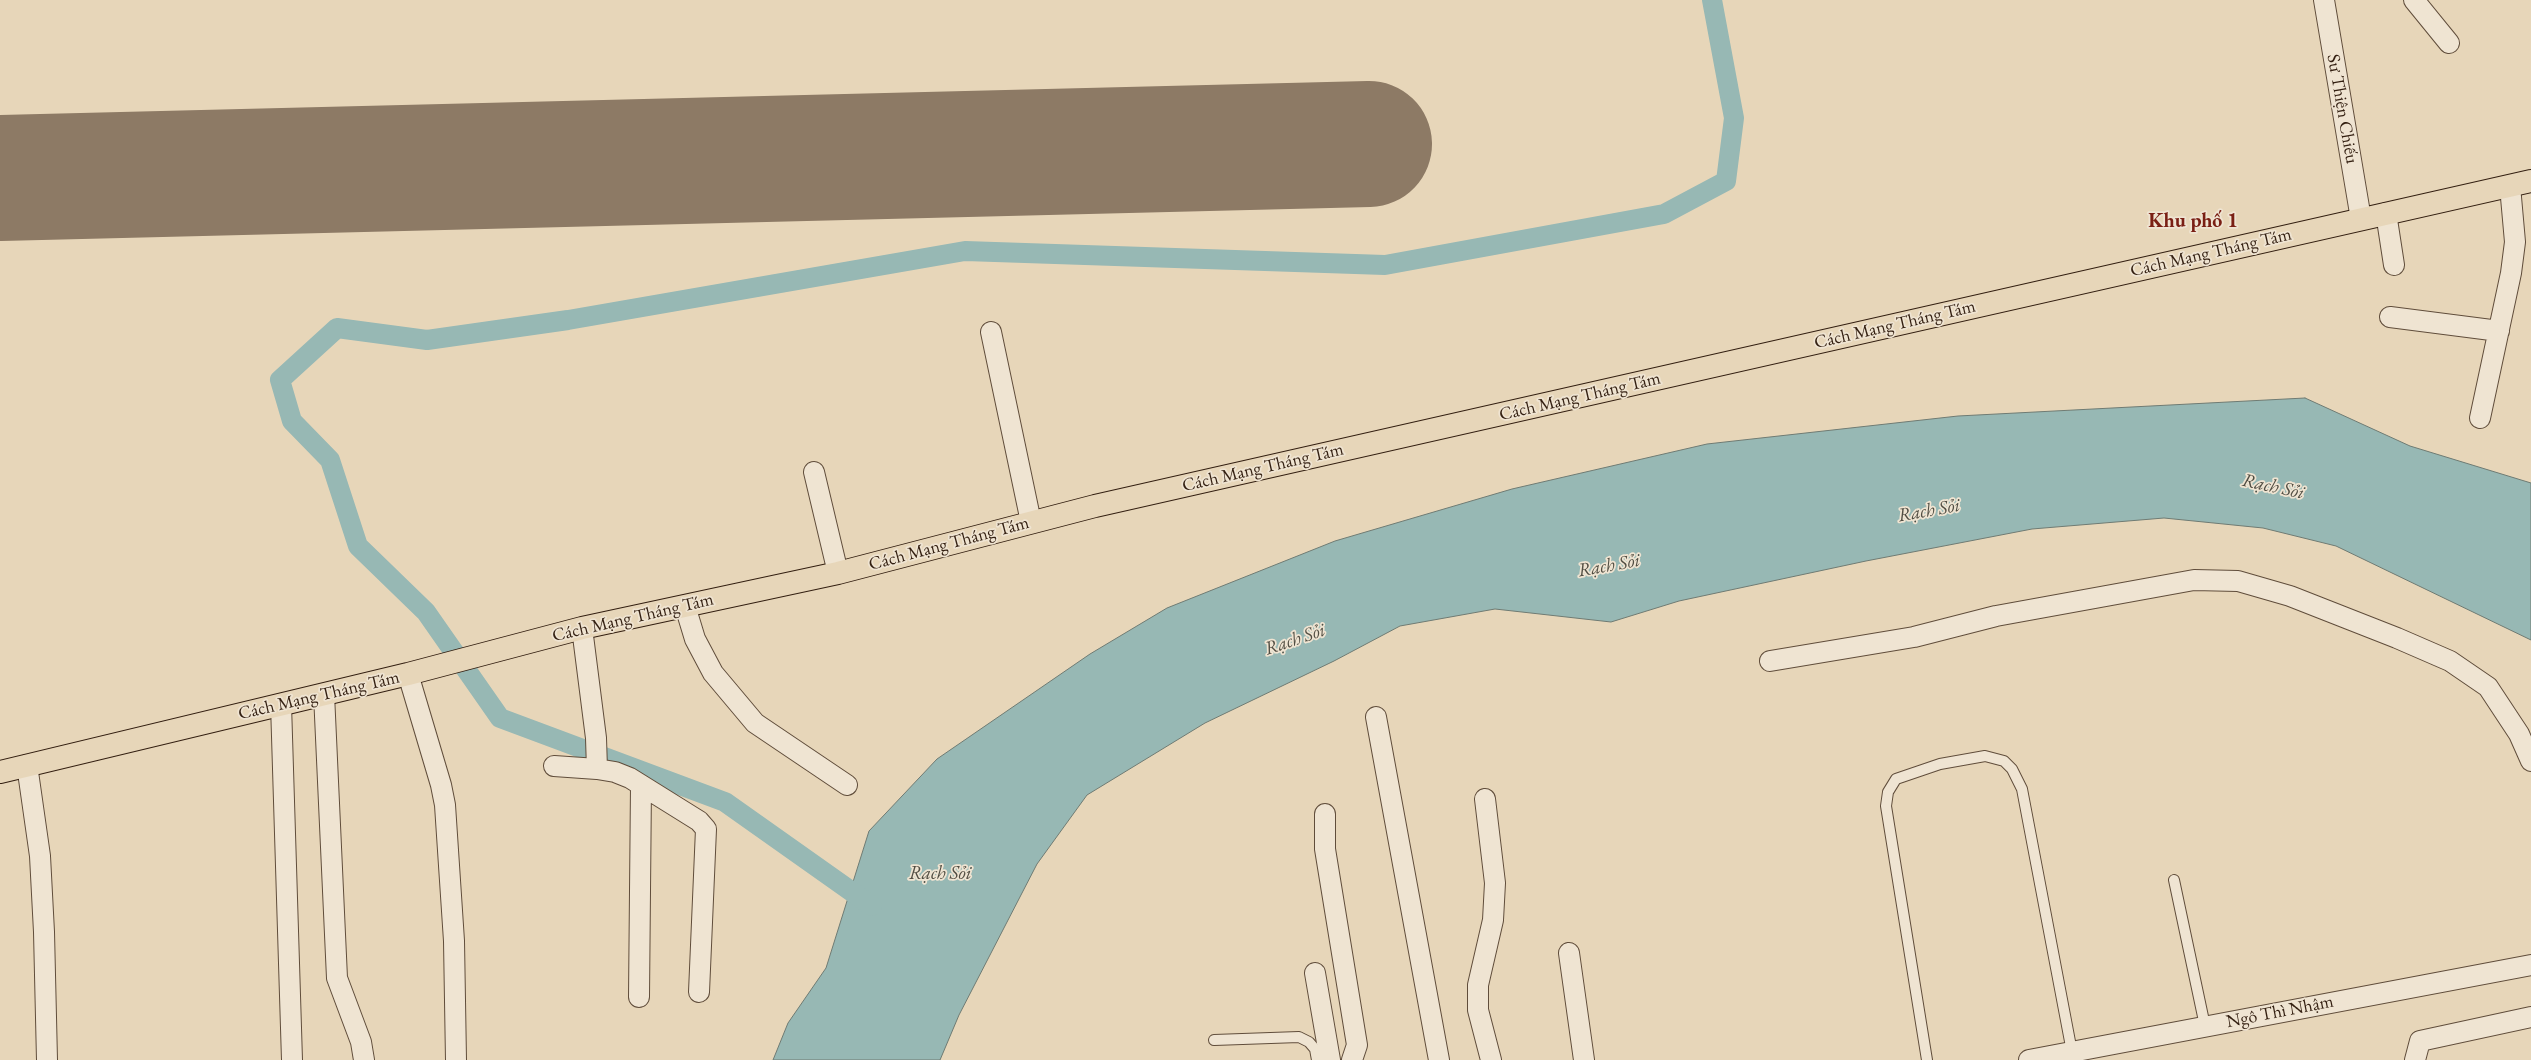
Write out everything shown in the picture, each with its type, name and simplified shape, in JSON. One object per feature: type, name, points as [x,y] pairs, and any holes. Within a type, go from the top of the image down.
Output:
[{"type":"main road","name":"Cách Mạng Tháng Tám","points":[[0,772],[413,672],[582,628],[838,573],[1095,506],[2531,181]]},
{"type":"street","name":"Sư Thiện Chiếu","points":[[2324,0],[2361,219]]},
{"type":"street","points":[[2414,0],[2449,43]]},
{"type":"street","points":[[2480,418],[2499,331],[2515,242],[2510,186]]},
{"type":"street","points":[[2386,213],[2394,265]]},
{"type":"street","points":[[2390,317],[2499,331]]},
{"type":"street","points":[[991,332],[1031,522]]},
{"type":"street","points":[[814,472],[838,573]]},
{"type":"street","points":[[1770,661],[1914,637],[1996,616],[2194,580],[2238,581],[2290,596],[2397,638],[2450,661],[2488,687],[2519,734],[2531,761]]},
{"type":"street","points":[[685,606],[695,639],[713,673],[755,723],[847,785]]},
{"type":"street","points":[[582,628],[597,755],[615,772],[641,785],[699,821],[706,829],[699,992]]},
{"type":"street","points":[[413,672],[445,805],[454,941],[456,1060]]},
{"type":"street","points":[[324,694],[337,978],[361,1042],[364,1060]]},
{"type":"street","points":[[281,704],[292,1060]]},
{"type":"street","points":[[1376,717],[1439,1060]]},
{"type":"street","points":[[554,766],[597,755]]},
{"type":"street","points":[[26,765],[40,856],[44,932],[47,1060]]},
{"type":"street","points":[[639,997],[641,785]]},
{"type":"street","points":[[1485,799],[1495,883],[1493,920],[1478,985],[1478,1010],[1491,1060]]},
{"type":"street","points":[[1325,814],[1325,848],[1357,1045],[1352,1060]]},
{"type":"street","points":[[1569,953],[1584,1060]]},
{"type":"street","name":"Ngô Thì Nhậm","points":[[2029,1060],[2531,965]]},
{"type":"street","points":[[1315,973],[1330,1060]]},
{"type":"street","points":[[2416,1060],[2420,1041],[2531,1017]]},
{"type":"lane","points":[[1927,1060],[1886,806],[1888,792],[1896,779],[1940,764],[1985,756],[2004,761],[2012,769],[2022,789],[2072,1052]]},
{"type":"lane","points":[[2174,880],[2206,1026]]},
{"type":"lane","points":[[1214,1040],[1299,1037],[1309,1042],[1315,1049],[1317,1060]]},
{"type":"water","name":"Rạch Sỏi","points":[[2305,398],[2410,446],[2531,483],[2531,640],[2336,546],[2263,528],[2164,518],[2032,529],[1866,561],[1679,601],[1611,622],[1495,609],[1400,626],[1334,661],[1205,723],[1087,795],[1037,864],[959,1015],[940,1060],[773,1060],[788,1023],[826,968],[869,831],[937,759],[1090,654],[1167,608],[1335,541],[1512,489],[1707,444],[1958,416]]},
{"type":"waterway","points":[[872,906],[725,802],[500,718],[426,612],[358,546],[330,460],[292,421],[280,380],[337,328],[427,340],[568,320],[965,251],[1385,265],[1664,214],[1726,181],[1734,118],[1712,0]]},
{"type":"runway","points":[[0,178],[1369,144]]},
{"type":"district","name":"Khu phố 1","points":[[2193,222]]}]
